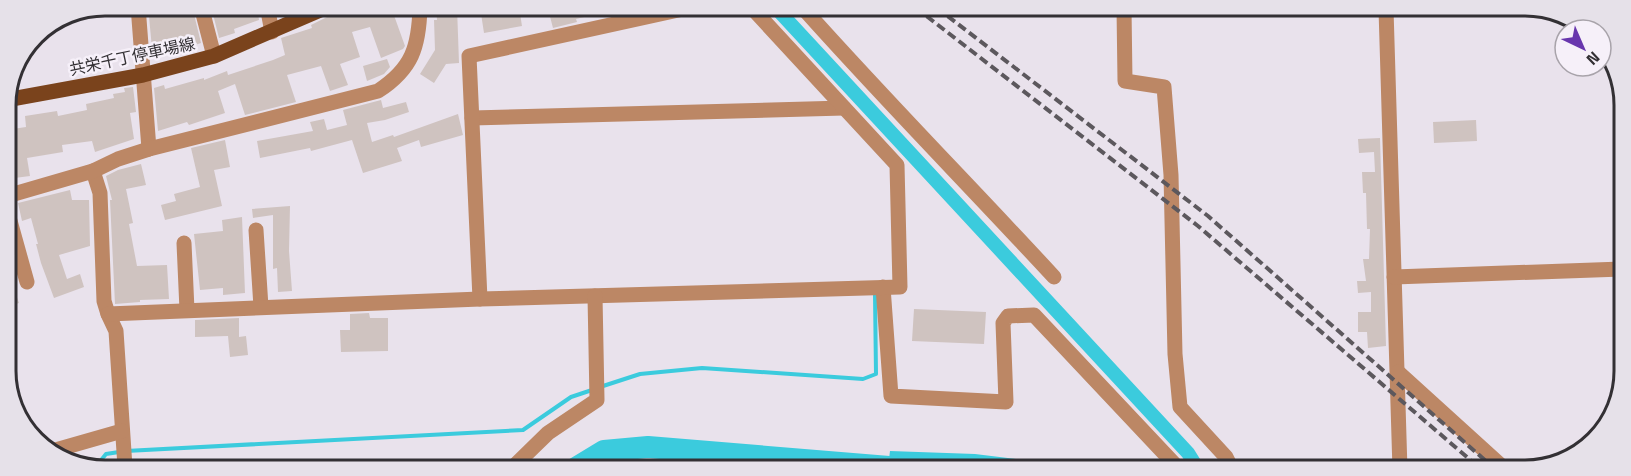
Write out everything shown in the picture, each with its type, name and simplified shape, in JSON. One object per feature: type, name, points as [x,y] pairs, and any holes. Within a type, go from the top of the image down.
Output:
[{"type":"main road","name":"共栄千丁停車場線","points":[[17,98],[143,75],[214,56],[306,16]]},
{"type":"street","points":[[139,16],[149,150]]},
{"type":"street","points":[[204,16],[214,56]]},
{"type":"street","points":[[269,16],[272,32]]},
{"type":"street","points":[[17,193],[93,171],[118,159],[149,150],[378,91],[395,80],[410,62],[416,45],[419,16]]},
{"type":"street","points":[[480,299],[469,56],[651,16]]},
{"type":"street","points":[[108,314],[480,299],[900,287],[897,165],[758,16]]},
{"type":"street","points":[[810,16],[1054,277]]},
{"type":"street","points":[[1124,16],[1125,81],[1164,87],[1171,175],[1175,354],[1180,407],[1227,459]]},
{"type":"street","points":[[1386,16],[1400,459]]},
{"type":"street","points":[[472,118],[844,108]]},
{"type":"street","points":[[67,451],[124,451],[116,331],[104,300],[100,193],[93,171]]},
{"type":"street","points":[[256,230],[261,307]]},
{"type":"street","points":[[184,243],[187,310]]},
{"type":"street","points":[[16,244],[27,282]]},
{"type":"street","points":[[1394,277],[1614,269]]},
{"type":"street","points":[[884,287],[891,396],[1006,402],[1003,323],[1008,316],[1034,315],[1170,459]]},
{"type":"street","points":[[521,460],[548,433],[597,400],[595,296]]},
{"type":"street","points":[[1398,372],[1494,459]]},
{"type":"water","points":[[890,451],[975,454],[1019,459],[889,459]]},
{"type":"building","points":[[149,16],[194,16],[201,43],[153,59]]},
{"type":"building","points":[[214,16],[258,16],[259,20],[234,29],[235,33],[219,38]]},
{"type":"building","points":[[329,16],[394,16],[405,46],[381,58],[370,27],[352,32],[360,57],[340,64],[348,85],[330,91],[321,66],[287,75],[296,102],[245,115],[235,84],[218,91],[225,113],[189,125],[187,122],[158,131],[154,88],[164,85],[165,89],[204,78],[204,80],[227,71],[228,75],[273,60],[285,55],[281,38],[312,28],[311,25]]},
{"type":"building","points":[[437,16],[457,16],[459,63],[446,64],[434,83],[420,74],[435,50],[434,20],[437,20]]},
{"type":"building","points":[[481,16],[520,16],[522,26],[484,33]]},
{"type":"building","points":[[550,16],[588,16],[576,19],[577,22],[553,28]]},
{"type":"building","points":[[387,59],[390,67],[384,74],[367,81],[363,66]]},
{"type":"building","points":[[133,87],[136,112],[130,113],[134,139],[95,152],[92,141],[62,145],[63,152],[27,158],[30,176],[17,178],[17,128],[26,127],[25,116],[57,111],[58,116],[87,110],[86,104],[114,98],[113,94],[125,92],[124,88]]},
{"type":"building","points":[[381,100],[383,108],[406,102],[409,112],[367,123],[372,142],[393,135],[394,137],[458,114],[463,135],[421,147],[419,140],[397,148],[402,161],[363,173],[352,140],[311,151],[310,148],[260,158],[257,141],[313,131],[310,122],[324,119],[327,130],[347,125],[343,110]]},
{"type":"building","points":[[1476,120],[1477,141],[1434,143],[1433,122]]},
{"type":"building","points":[[1380,138],[1386,346],[1368,348],[1367,332],[1358,332],[1358,312],[1371,312],[1371,292],[1358,293],[1357,281],[1366,281],[1363,259],[1369,259],[1370,229],[1367,229],[1366,193],[1363,193],[1362,172],[1375,172],[1374,152],[1359,153],[1358,139]]},
{"type":"building","points":[[225,140],[230,167],[214,170],[222,206],[165,220],[161,205],[176,201],[174,194],[200,187],[191,148]]},
{"type":"building","points":[[141,164],[146,185],[126,189],[133,223],[129,224],[137,266],[167,265],[169,299],[115,304],[110,200],[112,200],[106,176]]},
{"type":"building","points":[[70,190],[72,200],[89,200],[90,246],[59,255],[67,279],[80,274],[84,287],[54,298],[41,263],[31,218],[22,221],[18,203]]},
{"type":"building","points":[[290,206],[289,251],[292,291],[278,292],[277,268],[273,269],[273,215],[253,218],[252,209]]},
{"type":"building","points":[[242,217],[245,293],[223,295],[223,288],[200,290],[194,234],[223,231],[222,220]]},
{"type":"building","points":[[914,309],[986,312],[984,344],[912,341]]},
{"type":"building","points":[[369,313],[370,318],[388,318],[388,351],[341,352],[340,330],[350,330],[350,314]]},
{"type":"building","points":[[239,318],[239,337],[246,336],[248,355],[230,357],[228,336],[195,337],[195,320]]},
{"type":"waterway","points":[[783,16],[1192,459]]},
{"type":"waterway","points":[[600,387],[640,374],[702,368],[863,379],[876,374],[875,295]]},
{"type":"waterway","points":[[126,451],[523,430],[571,397],[592,390]]},
{"type":"waterway","points":[[590,460],[604,451],[648,447],[799,460]]},
{"type":"waterway","points":[[102,460],[106,454],[119,452]]},
{"type":"railway","points":[[926,16],[1198,226],[1469,459]]},
{"type":"railway","points":[[947,16],[1208,216],[1484,459]]}]
